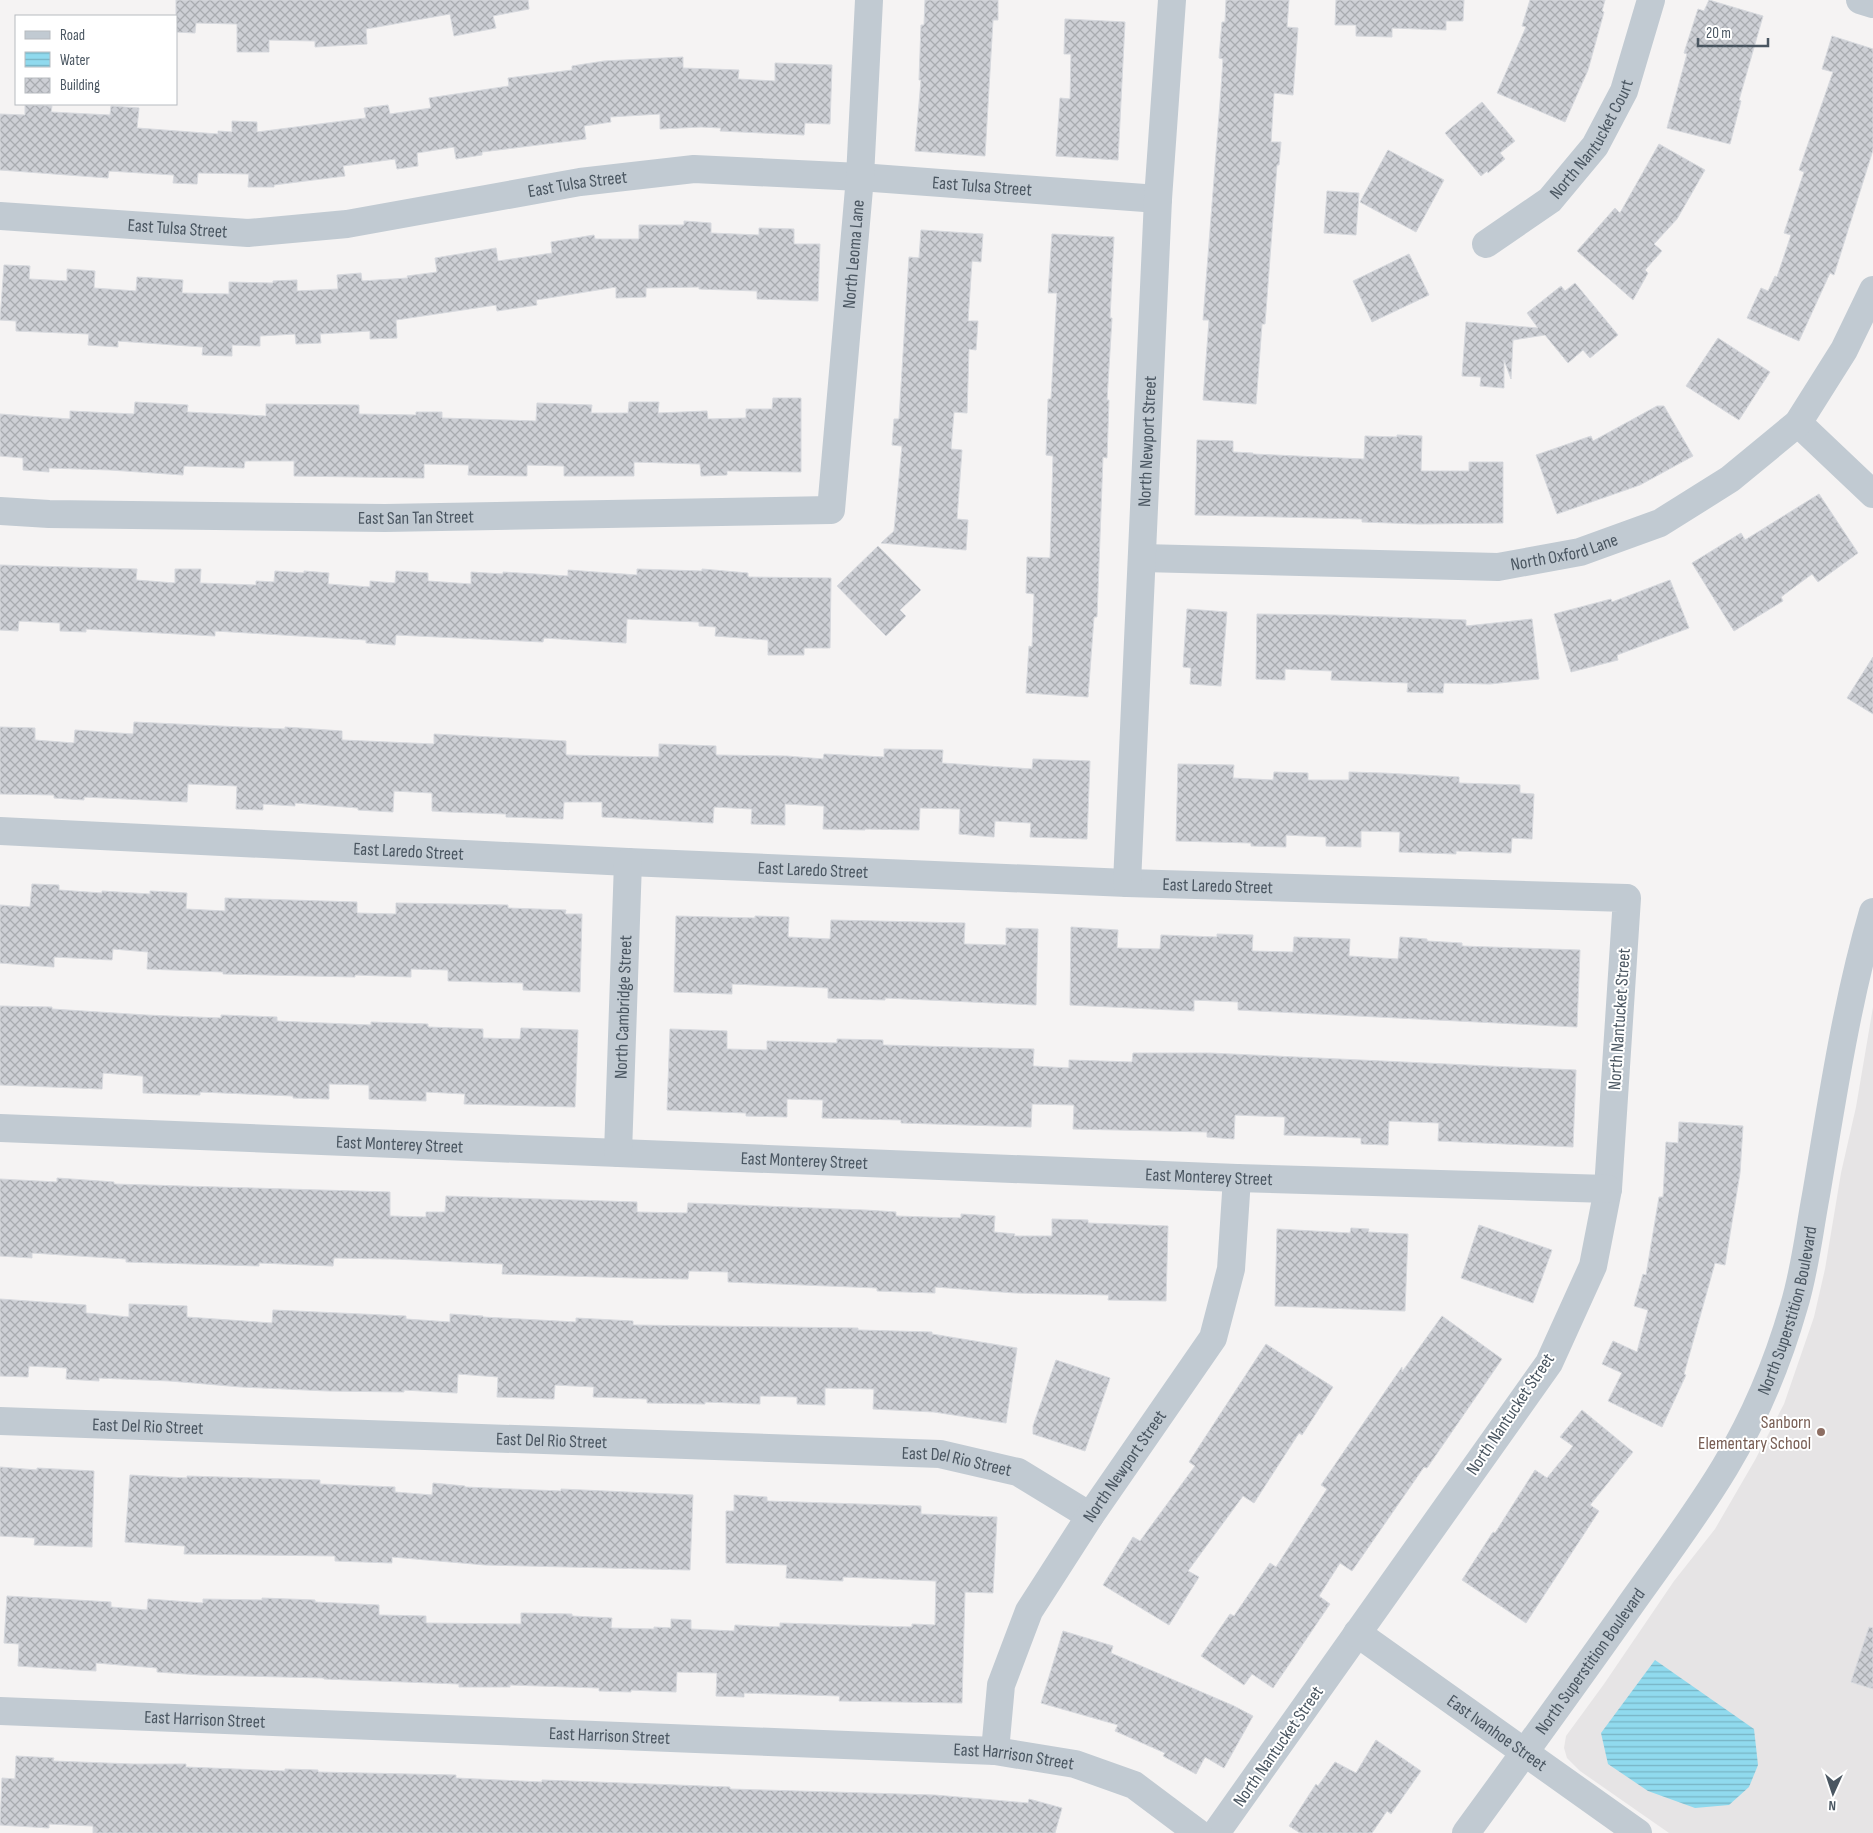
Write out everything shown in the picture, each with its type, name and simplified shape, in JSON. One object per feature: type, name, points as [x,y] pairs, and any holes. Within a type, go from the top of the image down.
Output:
[{"type":"street","name":"North Leoma Lane","points":[[831,510],[860,177],[869,0]]},
{"type":"street","name":"North Newport Street","points":[[1127,883],[1158,198],[1172,0]]},
{"type":"street","name":"North Nantucket Court","points":[[1486,244],[1550,200],[1595,146],[1624,91],[1651,0]]},
{"type":"street","points":[[1860,0],[1873,4]]},
{"type":"street","name":"East Tulsa Street","points":[[0,216],[248,233],[347,224],[580,182],[694,169],[860,177],[1158,198]]},
{"type":"street","name":"North Oxford Lane","points":[[1142,558],[1498,567],[1580,552],[1660,522],[1730,479],[1798,423],[1844,350],[1873,290]]},
{"type":"street","points":[[1798,423],[1873,494]]},
{"type":"street","name":"East San Tan Street","points":[[0,511],[49,514],[385,518],[831,510]]},
{"type":"street","name":"East Laredo Street","points":[[0,831],[628,862],[1127,883],[1627,898]]},
{"type":"street","name":"North Cambridge Street","points":[[618,1153],[628,862]]},
{"type":"street","name":"North Nantucket Street","points":[[1216,1833],[1549,1363],[1593,1266],[1608,1189],[1627,898]]},
{"type":"street","name":"North Superstition Boulevard","points":[[1466,1833],[1526,1753],[1656,1569],[1724,1467],[1766,1387],[1795,1305],[1842,1047],[1862,950],[1873,912]]},
{"type":"street","name":"East Monterey Street","points":[[0,1128],[1237,1178],[1608,1189]]},
{"type":"street","name":"North Newport Street","points":[[995,1751],[1001,1685],[1029,1611],[1090,1516],[1213,1338],[1231,1269],[1237,1178]]},
{"type":"street","name":"East Del Rio Street","points":[[0,1421],[940,1454],[1018,1472],[1090,1516]]},
{"type":"street","name":"East Ivanhoe Street","points":[[1357,1633],[1638,1833]]},
{"type":"street","name":"East Harrison Street","points":[[0,1711],[995,1751],[1074,1764],[1134,1785],[1198,1833]]},
{"type":"shaded area","name":"Sanborn Elementary School","points":[[1873,1007],[1873,1833],[1669,1833],[1580,1771],[1567,1758],[1564,1748],[1566,1736],[1674,1581],[1715,1529],[1755,1460],[1784,1404],[1814,1317],[1825,1269],[1841,1173],[1856,1107]]},
{"type":"water","points":[[1655,1660],[1754,1729],[1758,1765],[1749,1787],[1729,1805],[1695,1808],[1648,1791],[1608,1764],[1601,1733]]},
{"type":"building","points":[[176,0],[528,0],[529,9],[493,16],[496,28],[454,36],[450,14],[366,29],[367,44],[315,47],[315,41],[269,40],[269,52],[237,52],[237,24],[196,23],[195,33],[178,32],[178,15],[176,15]]},
{"type":"building","points":[[925,0],[998,0],[998,20],[993,20],[985,156],[915,151],[921,80],[919,80],[921,25],[924,25]]},
{"type":"building","points":[[1226,0],[1289,0],[1287,27],[1298,28],[1293,95],[1274,93],[1271,142],[1281,142],[1279,165],[1277,165],[1265,324],[1262,324],[1256,404],[1203,400],[1209,320],[1203,320],[1223,59],[1219,58],[1222,22],[1225,22]]},
{"type":"building","points":[[1336,0],[1464,0],[1463,21],[1446,21],[1446,30],[1392,28],[1392,37],[1356,36],[1356,25],[1335,25]]},
{"type":"building","points":[[1530,0],[1605,0],[1602,11],[1604,12],[1588,70],[1565,122],[1497,93],[1526,27],[1522,26]]},
{"type":"building","points":[[1709,0],[1763,16],[1739,100],[1741,101],[1730,144],[1667,128],[1687,54],[1684,53],[1698,9],[1704,11]]},
{"type":"building","points":[[1065,19],[1125,22],[1118,160],[1056,156],[1060,98],[1070,99],[1071,54],[1064,54]]},
{"type":"building","points":[[1832,36],[1873,49],[1873,150],[1834,275],[1830,273],[1799,341],[1747,318],[1761,288],[1768,291],[1775,276],[1777,277],[1791,235],[1784,233],[1804,172],[1799,170],[1833,72],[1822,69]]},
{"type":"building","points":[[683,57],[683,68],[739,70],[738,79],[775,81],[775,63],[832,65],[830,124],[805,123],[804,135],[720,131],[721,128],[701,127],[660,129],[660,114],[610,117],[611,122],[584,126],[586,139],[482,152],[482,155],[456,159],[454,147],[417,153],[418,166],[397,169],[395,159],[343,166],[345,176],[274,185],[274,187],[248,187],[249,174],[198,173],[197,184],[173,183],[174,175],[109,171],[108,178],[0,170],[0,114],[25,115],[25,105],[52,106],[51,112],[110,115],[111,106],[139,108],[137,128],[218,134],[218,131],[232,132],[232,121],[257,122],[257,132],[366,118],[364,108],[388,105],[390,114],[431,108],[429,98],[509,86],[508,78],[572,70],[572,66],[604,61]]},
{"type":"building","points":[[1482,102],[1515,141],[1500,153],[1505,159],[1488,173],[1487,171],[1481,176],[1445,133]]},
{"type":"building","points":[[1659,144],[1705,170],[1677,219],[1654,244],[1662,251],[1645,270],[1648,273],[1633,300],[1577,251],[1615,208],[1620,213]]},
{"type":"building","points":[[1388,150],[1444,180],[1416,232],[1360,202]]},
{"type":"building","points":[[1327,191],[1359,193],[1356,235],[1324,233]]},
{"type":"building","points":[[684,221],[711,223],[711,233],[759,235],[759,228],[794,229],[794,244],[820,244],[818,301],[757,299],[757,291],[699,289],[699,287],[646,288],[646,297],[616,298],[616,287],[536,300],[537,305],[497,311],[496,305],[396,320],[397,338],[370,339],[370,331],[320,334],[321,343],[296,344],[295,334],[260,336],[260,346],[232,345],[232,356],[202,355],[203,347],[118,341],[118,347],[88,345],[89,334],[16,331],[16,321],[0,320],[4,265],[30,266],[29,279],[67,281],[67,269],[95,271],[94,288],[136,291],[137,277],[183,280],[182,293],[229,294],[229,282],[273,283],[273,281],[297,280],[297,291],[338,289],[337,275],[361,273],[362,281],[408,278],[407,276],[437,272],[435,258],[496,248],[498,261],[552,253],[551,242],[594,235],[595,239],[639,239],[639,225],[684,225]]},
{"type":"building","points":[[921,230],[983,234],[981,262],[972,261],[968,321],[978,321],[976,350],[969,349],[967,413],[954,412],[951,449],[962,450],[957,519],[968,520],[966,550],[881,543],[894,531],[902,446],[892,445],[894,419],[899,419],[909,257],[919,258]]},
{"type":"building","points":[[1052,234],[1114,237],[1107,400],[1109,400],[1107,458],[1103,457],[1097,617],[1094,617],[1088,697],[1026,693],[1029,646],[1032,647],[1034,594],[1026,593],[1027,557],[1050,558],[1053,456],[1046,455],[1048,399],[1051,399],[1057,293],[1048,293]]},
{"type":"building","points":[[1409,254],[1429,295],[1372,322],[1353,281]]},
{"type":"building","points":[[1575,283],[1618,335],[1590,358],[1583,350],[1568,363],[1545,335],[1513,340],[1511,379],[1504,360],[1504,388],[1480,386],[1481,377],[1462,376],[1466,322],[1538,328],[1527,313],[1561,286],[1565,291]]},
{"type":"building","points":[[1718,338],[1770,372],[1739,420],[1686,386]]},
{"type":"building","points":[[773,398],[801,398],[801,472],[727,471],[727,475],[701,476],[700,464],[634,462],[634,476],[564,476],[564,466],[527,465],[527,476],[468,475],[469,465],[424,464],[424,478],[294,476],[294,461],[245,461],[244,468],[184,466],[183,475],[49,468],[49,472],[23,470],[23,458],[0,456],[0,414],[70,419],[70,411],[134,414],[135,402],[188,405],[187,412],[266,416],[266,404],[359,405],[359,414],[416,415],[416,412],[442,412],[442,418],[536,421],[537,403],[592,405],[591,413],[628,413],[629,402],[659,402],[658,413],[707,411],[708,419],[746,418],[746,409],[772,409]]},
{"type":"building","points":[[1657,406],[1664,406],[1693,456],[1640,485],[1557,514],[1536,455],[1591,436],[1593,441]]},
{"type":"building","points":[[1397,435],[1422,436],[1421,471],[1469,471],[1469,462],[1503,462],[1503,523],[1419,524],[1362,522],[1362,519],[1195,515],[1197,440],[1233,441],[1233,452],[1364,459],[1365,436],[1397,437]]},
{"type":"building","points":[[1819,494],[1858,553],[1818,582],[1812,574],[1781,597],[1783,601],[1734,631],[1692,563],[1741,533],[1745,540]]},
{"type":"building","points":[[878,546],[921,590],[900,610],[906,616],[886,636],[837,586]]},
{"type":"building","points":[[0,565],[137,569],[136,580],[175,583],[175,569],[201,569],[200,583],[256,585],[256,581],[274,582],[275,571],[304,573],[304,571],[329,573],[328,584],[370,587],[370,581],[395,583],[396,571],[428,573],[428,581],[471,584],[471,572],[568,576],[568,570],[637,575],[637,569],[702,571],[702,569],[748,573],[748,577],[831,578],[830,648],[804,648],[804,655],[768,655],[768,640],[715,636],[716,627],[699,626],[699,622],[627,619],[626,643],[544,638],[543,642],[396,635],[395,645],[366,643],[366,640],[215,631],[215,636],[86,629],[86,632],[60,631],[60,623],[19,621],[18,631],[0,630]]},
{"type":"building","points":[[1670,580],[1689,628],[1617,655],[1618,660],[1571,672],[1554,614],[1611,599],[1612,602]]},
{"type":"building","points":[[1187,609],[1227,612],[1221,686],[1190,684],[1191,668],[1183,667]]},
{"type":"building","points":[[1257,614],[1466,620],[1466,626],[1532,619],[1539,679],[1490,684],[1444,683],[1443,693],[1407,692],[1408,683],[1331,680],[1332,671],[1285,669],[1285,680],[1256,679]]},
{"type":"building","points":[[1873,657],[1873,714],[1847,698]]},
{"type":"building","points":[[134,722],[285,729],[285,727],[342,731],[342,740],[434,744],[434,734],[566,741],[566,755],[659,757],[659,744],[716,746],[716,755],[787,756],[823,759],[824,754],[884,757],[884,749],[943,750],[942,763],[1032,769],[1033,759],[1090,761],[1087,839],[1030,837],[1031,823],[995,821],[994,837],[959,834],[960,809],[920,808],[919,830],[865,830],[823,829],[824,806],[785,804],[785,825],[751,824],[752,809],[714,807],[713,823],[602,817],[602,802],[564,802],[563,819],[506,817],[506,814],[432,811],[432,793],[394,791],[393,812],[295,803],[295,806],[263,804],[263,810],[236,809],[237,786],[188,784],[187,802],[84,797],[84,800],[54,798],[54,795],[0,794],[0,727],[35,728],[35,740],[74,743],[75,730],[133,734]]},
{"type":"building","points":[[1178,764],[1234,765],[1233,778],[1273,780],[1274,772],[1308,773],[1308,780],[1349,780],[1349,772],[1459,777],[1459,783],[1520,785],[1520,793],[1534,794],[1532,839],[1512,838],[1511,853],[1456,851],[1456,854],[1399,852],[1400,832],[1361,831],[1361,847],[1326,846],[1326,837],[1286,835],[1286,847],[1251,846],[1251,843],[1176,841]]},
{"type":"building","points":[[32,884],[59,885],[59,890],[102,893],[102,891],[150,894],[150,891],[187,893],[186,909],[225,911],[225,898],[357,902],[357,913],[396,914],[396,903],[508,905],[508,908],[566,910],[565,914],[582,914],[580,992],[523,990],[523,983],[448,981],[448,970],[411,969],[411,977],[355,975],[355,977],[223,974],[223,972],[147,969],[148,952],[113,949],[112,960],[54,957],[54,967],[0,963],[0,905],[30,907]]},
{"type":"building","points":[[676,916],[789,917],[788,937],[830,939],[831,920],[965,923],[964,944],[1006,945],[1006,928],[1038,929],[1036,1005],[885,998],[885,1000],[828,998],[828,988],[732,984],[732,994],[674,992]]},
{"type":"building","points":[[1071,927],[1118,930],[1117,948],[1160,949],[1161,935],[1217,937],[1217,934],[1253,935],[1252,951],[1293,952],[1294,937],[1350,939],[1349,956],[1398,959],[1400,937],[1462,943],[1462,946],[1580,950],[1577,1027],[1238,1010],[1238,1002],[1194,1000],[1194,1011],[1070,1005]]},
{"type":"building","points":[[0,1006],[52,1007],[52,1009],[221,1018],[221,1015],[277,1017],[277,1021],[371,1025],[371,1022],[428,1024],[428,1027],[483,1029],[483,1038],[520,1039],[521,1028],[578,1030],[575,1107],[464,1104],[465,1094],[426,1092],[426,1101],[369,1099],[369,1085],[329,1084],[329,1099],[200,1092],[200,1095],[143,1093],[143,1076],[103,1073],[102,1089],[0,1085]]},
{"type":"building","points":[[670,1029],[727,1031],[727,1049],[767,1050],[767,1041],[837,1043],[837,1039],[883,1040],[883,1045],[1034,1049],[1033,1066],[1069,1068],[1069,1060],[1132,1062],[1133,1053],[1210,1053],[1576,1070],[1573,1147],[1438,1141],[1439,1123],[1389,1121],[1388,1145],[1361,1144],[1361,1138],[1284,1135],[1285,1117],[1235,1115],[1234,1139],[1207,1137],[1207,1132],[1073,1129],[1074,1105],[1032,1104],[1031,1127],[901,1123],[901,1120],[822,1118],[823,1100],[787,1099],[787,1117],[746,1116],[746,1113],[667,1110]]},
{"type":"building","points":[[1679,1122],[1743,1126],[1740,1173],[1725,1265],[1715,1263],[1684,1374],[1686,1375],[1662,1427],[1608,1401],[1622,1373],[1602,1364],[1613,1341],[1637,1352],[1648,1310],[1634,1306],[1643,1274],[1646,1275],[1659,1197],[1663,1197],[1666,1142],[1678,1143]]},
{"type":"building","points":[[57,1178],[114,1182],[114,1184],[390,1192],[390,1216],[426,1217],[426,1212],[445,1212],[446,1196],[637,1202],[637,1212],[687,1213],[688,1203],[865,1210],[896,1212],[896,1216],[961,1218],[961,1214],[995,1216],[994,1232],[1015,1234],[1014,1236],[1052,1236],[1052,1219],[1088,1220],[1088,1223],[1168,1226],[1166,1301],[1108,1300],[1109,1295],[1015,1293],[935,1287],[935,1293],[877,1291],[877,1288],[728,1282],[728,1272],[689,1271],[688,1279],[502,1274],[503,1264],[394,1259],[334,1258],[333,1266],[259,1263],[259,1266],[126,1262],[126,1259],[32,1253],[32,1258],[0,1256],[0,1179],[57,1182]]},
{"type":"building","points":[[1479,1225],[1552,1250],[1533,1303],[1461,1278]]},
{"type":"building","points":[[1351,1228],[1369,1229],[1368,1232],[1408,1234],[1405,1311],[1275,1306],[1277,1229],[1350,1233]]},
{"type":"building","points":[[0,1299],[86,1305],[86,1313],[129,1317],[129,1304],[187,1306],[187,1317],[272,1323],[273,1310],[406,1316],[406,1319],[450,1322],[450,1314],[576,1322],[576,1318],[633,1321],[633,1325],[858,1328],[858,1330],[932,1332],[932,1334],[1017,1348],[1006,1423],[934,1412],[873,1409],[874,1389],[825,1388],[825,1405],[797,1404],[797,1397],[760,1396],[760,1404],[705,1402],[705,1404],[647,1403],[647,1399],[593,1397],[594,1387],[555,1385],[554,1399],[497,1397],[498,1377],[458,1374],[457,1393],[404,1390],[404,1392],[327,1391],[99,1378],[99,1381],[66,1379],[67,1368],[29,1366],[28,1377],[0,1376]]},
{"type":"building","points":[[1442,1316],[1502,1359],[1427,1468],[1424,1467],[1352,1571],[1340,1563],[1319,1596],[1330,1604],[1273,1688],[1252,1674],[1244,1685],[1201,1656],[1230,1614],[1234,1616],[1270,1563],[1276,1567],[1327,1489],[1321,1485],[1402,1367],[1402,1372]]},
{"type":"building","points":[[1266,1344],[1333,1387],[1302,1435],[1299,1433],[1254,1503],[1243,1496],[1188,1571],[1199,1577],[1169,1625],[1103,1585],[1133,1537],[1140,1541],[1195,1466],[1189,1462]]},
{"type":"building","points":[[1056,1360],[1110,1378],[1085,1451],[1033,1434],[1033,1426]]},
{"type":"building","points":[[1582,1410],[1633,1452],[1590,1505],[1599,1511],[1526,1623],[1462,1580],[1493,1532],[1495,1533],[1535,1470],[1547,1478],[1573,1446],[1560,1437]]},
{"type":"building","points":[[0,1467],[94,1471],[92,1547],[34,1545],[35,1538],[0,1536]]},
{"type":"building","points":[[130,1475],[320,1480],[320,1484],[395,1487],[395,1492],[432,1495],[433,1483],[465,1487],[693,1495],[690,1570],[485,1565],[392,1557],[392,1563],[335,1561],[335,1556],[184,1554],[185,1546],[125,1542]]},
{"type":"building","points":[[734,1495],[767,1497],[767,1501],[921,1506],[921,1514],[997,1517],[993,1593],[965,1592],[962,1703],[839,1701],[840,1696],[744,1693],[744,1697],[716,1696],[717,1673],[677,1672],[676,1692],[631,1690],[631,1692],[599,1691],[599,1688],[510,1685],[510,1687],[459,1687],[459,1684],[201,1675],[157,1672],[157,1668],[96,1663],[96,1671],[78,1670],[18,1666],[19,1644],[4,1643],[7,1596],[111,1602],[111,1607],[147,1610],[148,1599],[203,1603],[203,1599],[262,1600],[262,1598],[315,1600],[315,1602],[379,1605],[379,1615],[426,1616],[426,1623],[521,1624],[521,1613],[572,1614],[572,1616],[612,1618],[611,1628],[671,1628],[671,1619],[691,1620],[691,1629],[734,1631],[735,1625],[780,1627],[780,1623],[912,1627],[912,1624],[935,1625],[936,1581],[843,1577],[843,1581],[786,1578],[787,1565],[726,1563],[726,1511],[734,1511]]},
{"type":"building","points":[[1869,1627],[1873,1628],[1873,1689],[1851,1682]]},
{"type":"building","points":[[1063,1631],[1113,1646],[1111,1653],[1253,1716],[1224,1768],[1205,1757],[1196,1774],[1163,1756],[1165,1753],[1115,1731],[1118,1725],[1041,1703]]},
{"type":"building","points":[[1376,1740],[1421,1771],[1391,1814],[1387,1811],[1372,1833],[1300,1833],[1289,1826],[1316,1784],[1318,1786],[1335,1762],[1356,1773]]},
{"type":"building","points":[[16,1756],[54,1758],[53,1761],[186,1764],[186,1767],[456,1775],[456,1778],[542,1782],[542,1780],[730,1787],[730,1789],[935,1795],[1028,1803],[1029,1799],[1062,1808],[1055,1833],[93,1833],[93,1826],[49,1824],[49,1828],[0,1825],[2,1778],[15,1779]]},
{"type":"place","name":"Sanborn Elementary School","points":[[1821,1432]]}]
